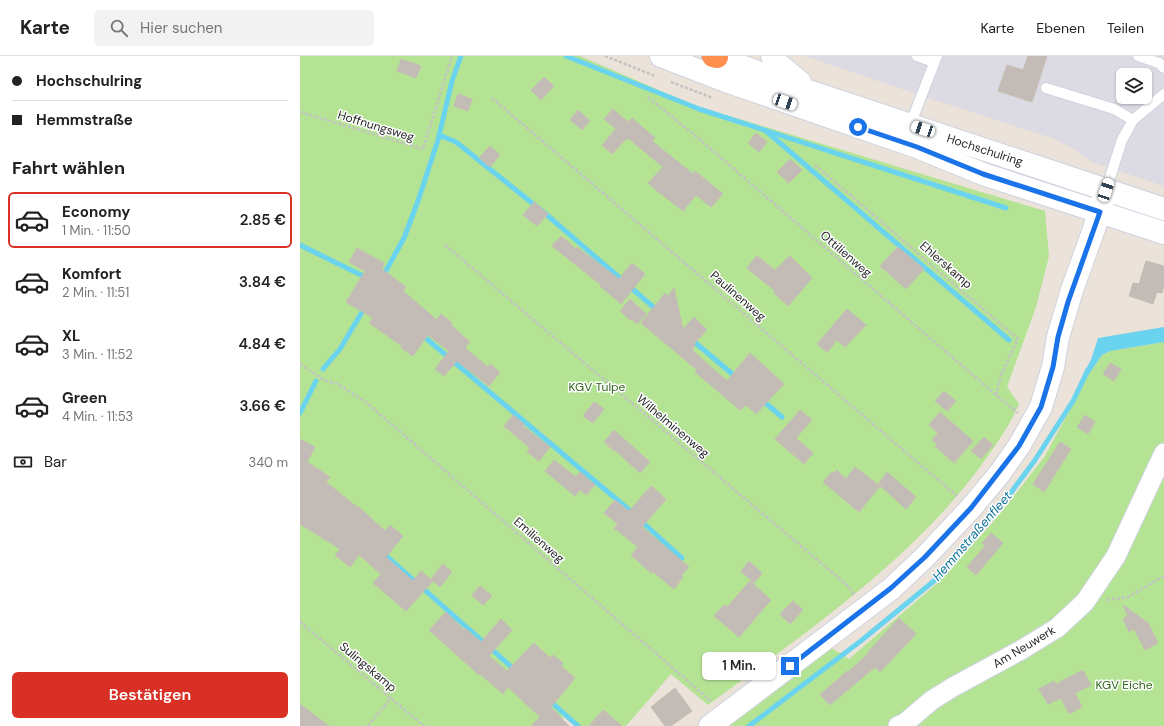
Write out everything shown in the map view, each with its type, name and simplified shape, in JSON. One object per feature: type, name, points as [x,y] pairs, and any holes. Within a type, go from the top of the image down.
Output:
[{"type":"street","name":"Hochschulring","points":[[661,56],[721,64],[811,92],[1164,209]]},
{"type":"street","points":[[772,56],[777,64],[811,92]]},
{"type":"street","name":"Hochschulring","points":[[721,64],[983,174],[1164,233]]},
{"type":"street","points":[[718,720],[891,588],[925,557],[971,508],[1012,457],[1041,407],[1053,367],[1058,337],[1068,303],[1100,212],[1106,190]]},
{"type":"street","name":"Am Neuwerk","points":[[898,726],[905,723],[932,700],[952,687],[1021,650],[1057,628],[1084,602],[1116,556],[1164,453]]},
{"type":"lane","points":[[1138,56],[1159,63],[1164,68]]},
{"type":"lane","points":[[910,125],[935,59],[920,57]]},
{"type":"lane","points":[[1046,88],[1114,109],[1133,120]]},
{"type":"lane","points":[[1106,190],[1122,140],[1133,120],[1164,94]]},
{"type":"path","name":"Hoffnungsweg","points":[[300,112],[423,150],[452,56]]},
{"type":"path","name":"Ottilienweg","points":[[648,97],[698,138],[996,396],[1032,424]]},
{"type":"path","name":"Paulinenweg","points":[[492,98],[971,508]]},
{"type":"path","name":"Ehlerskamp","points":[[815,165],[1018,339],[1000,375],[996,396]]},
{"type":"path","name":"Wilhelminenweg","points":[[446,245],[847,585],[866,608]]},
{"type":"path","name":"Emilienweg","points":[[300,364],[324,380],[338,384],[367,403],[718,720]]},
{"type":"path","points":[[1084,602],[1128,597],[1164,576]]},
{"type":"path","name":"Sulingskamp","points":[[300,622],[424,726]]},
{"type":"path","points":[[368,726],[391,698]]},
{"type":"shaded area","points":[[805,56],[1164,56],[1164,186],[1092,162],[1074,149],[1052,138]]},
{"type":"green space","name":"KGV Tulpe","points":[[300,56],[580,56],[696,106],[1045,211],[1049,256],[1036,307],[1007,387],[1019,404],[1015,413],[1000,439],[977,471],[949,505],[918,538],[851,597],[816,625],[708,705],[671,674],[626,726],[575,726],[564,717],[554,726],[300,726]]},
{"type":"green space","name":"KGV Eiche","points":[[1164,342],[1164,726],[726,726],[830,647],[849,659],[941,580],[1000,514],[1045,456],[1087,377],[1102,355],[1110,351]]},
{"type":"water","points":[[1164,327],[1164,342],[1110,351],[1102,355],[1087,377],[1083,374],[1091,360],[1098,338]]},
{"type":"building","points":[[1028,56],[1047,56],[1032,102],[998,91],[1007,65],[1023,70]]},
{"type":"building","points":[[401,59],[421,66],[416,78],[397,71]]},
{"type":"building","points":[[544,77],[554,86],[541,100],[531,90]]},
{"type":"building","points":[[458,94],[472,99],[468,111],[454,106]]},
{"type":"building","points":[[613,109],[628,122],[632,118],[655,138],[652,141],[693,174],[695,171],[723,194],[711,207],[696,195],[683,211],[648,183],[663,167],[629,139],[628,140],[627,138],[612,154],[602,145],[616,129],[604,119]]},
{"type":"building","points":[[578,110],[590,121],[582,130],[570,120]]},
{"type":"building","points":[[756,133],[767,142],[759,152],[748,143]]},
{"type":"building","points":[[490,146],[500,155],[490,167],[479,158]]},
{"type":"building","points":[[790,159],[802,170],[789,183],[777,172]]},
{"type":"building","points":[[534,202],[548,214],[537,226],[523,215]]},
{"type":"building","points":[[561,236],[576,249],[577,247],[619,279],[632,263],[645,274],[621,304],[600,286],[601,285],[552,246]]},
{"type":"building","points":[[898,247],[924,269],[906,289],[880,266]]},
{"type":"building","points":[[357,248],[384,263],[382,269],[406,287],[403,291],[437,320],[441,314],[452,323],[451,325],[470,342],[465,348],[488,367],[490,364],[500,372],[489,386],[457,361],[444,376],[435,369],[449,351],[428,335],[413,356],[401,348],[402,346],[369,323],[373,318],[346,302],[365,271],[349,262]]},
{"type":"building","points":[[757,256],[775,270],[790,256],[812,278],[788,306],[774,293],[775,291],[747,268]]},
{"type":"building","points":[[1146,261],[1164,266],[1164,285],[1162,293],[1157,292],[1153,304],[1129,296],[1133,283],[1139,284]]},
{"type":"building","points":[[674,288],[683,329],[694,317],[707,330],[694,344],[695,346],[692,350],[727,381],[750,353],[784,384],[756,414],[746,405],[740,410],[695,372],[697,370],[641,323],[665,293],[668,296]]},
{"type":"building","points":[[630,299],[646,314],[637,324],[620,311]]},
{"type":"building","points":[[847,309],[866,325],[845,347],[837,340],[827,352],[817,344]]},
{"type":"building","points":[[1110,363],[1121,369],[1114,381],[1103,374]]},
{"type":"building","points":[[944,391],[956,401],[947,411],[935,401]]},
{"type":"building","points":[[594,402],[604,409],[593,423],[583,416]]},
{"type":"building","points":[[800,410],[812,420],[796,438],[813,453],[804,464],[775,439]]},
{"type":"building","points":[[940,412],[973,441],[954,463],[935,446],[937,444],[932,440],[938,433],[929,425]]},
{"type":"building","points":[[513,415],[524,424],[523,426],[550,447],[539,461],[527,452],[530,448],[504,426]]},
{"type":"building","points":[[1085,415],[1095,422],[1088,434],[1077,427]]},
{"type":"building","points":[[614,430],[650,462],[640,473],[604,442]]},
{"type":"building","points":[[984,437],[993,445],[981,459],[971,451]]},
{"type":"building","points":[[300,439],[315,447],[307,462],[330,477],[326,482],[357,507],[358,506],[385,531],[390,525],[403,536],[386,557],[413,581],[421,571],[433,581],[406,611],[373,583],[381,574],[359,555],[350,567],[335,555],[340,549],[300,524]]},
{"type":"building","points":[[1060,442],[1071,449],[1044,492],[1033,484]]},
{"type":"building","points":[[554,460],[576,477],[580,472],[595,485],[586,495],[580,490],[575,496],[545,471]]},
{"type":"building","points":[[855,467],[880,486],[859,512],[823,482],[832,472],[834,473],[837,470],[846,479]]},
{"type":"building","points":[[887,472],[916,497],[906,509],[878,484]]},
{"type":"building","points":[[651,486],[666,499],[642,527],[689,567],[681,576],[683,577],[674,589],[652,571],[651,573],[631,555],[638,547],[614,528],[618,524],[604,513],[615,500],[629,511]]},
{"type":"building","points":[[991,533],[1003,543],[976,575],[967,567],[985,546],[982,543]]},
{"type":"building","points":[[749,561],[762,573],[754,583],[741,571]]},
{"type":"building","points":[[443,564],[452,572],[440,587],[431,579]]},
{"type":"building","points":[[750,581],[771,600],[739,637],[714,616],[724,605],[727,607]]},
{"type":"building","points":[[480,586],[492,596],[483,605],[472,595]]},
{"type":"building","points":[[793,601],[803,610],[790,624],[780,614]]},
{"type":"building","points":[[1123,605],[1148,623],[1158,643],[1145,650],[1134,629],[1129,632],[1123,619],[1128,616]]},
{"type":"building","points":[[446,612],[464,630],[465,628],[481,642],[501,619],[512,630],[489,656],[507,671],[534,643],[550,658],[553,655],[563,663],[561,666],[575,678],[551,707],[569,726],[531,726],[540,717],[508,687],[503,694],[480,674],[479,675],[429,630]]},
{"type":"building","points":[[899,618],[916,634],[880,672],[875,667],[830,705],[820,695],[868,654],[867,653]]},
{"type":"building","points":[[1083,670],[1091,685],[1075,693],[1082,707],[1069,714],[1061,698],[1048,704],[1039,689],[1054,681],[1056,684]]},
{"type":"building","points":[[675,688],[692,711],[671,726],[665,726],[651,707]]},
{"type":"building","points":[[300,704],[329,726],[300,726]]},
{"type":"building","points":[[603,710],[622,726],[589,726]]},
{"type":"waterway","points":[[383,276],[404,238],[418,201],[438,140],[452,81],[461,56]]},
{"type":"waterway","points":[[566,56],[699,109],[1006,208]]},
{"type":"waterway","points":[[766,131],[1009,340]]},
{"type":"waterway","points":[[439,135],[456,142],[547,215],[658,311]]},
{"type":"waterway","points":[[300,245],[367,278]]},
{"type":"waterway","points":[[323,369],[340,349],[365,307]]},
{"type":"waterway","points":[[422,335],[634,514]]},
{"type":"waterway","points":[[691,339],[737,378]]},
{"type":"waterway","name":"Hemmstraßenfleet","points":[[749,726],[862,640],[940,576],[1001,506],[1035,460],[1073,401],[1088,370]]},
{"type":"waterway","points":[[300,413],[316,381]]},
{"type":"waterway","points":[[761,399],[782,417]]},
{"type":"waterway","points":[[640,520],[682,558]]},
{"type":"waterway","points":[[383,553],[516,671]]},
{"type":"waterway","points":[[549,700],[578,726]]},
{"type":"route","points":[[790,666],[891,588],[925,557],[971,508],[1019,446],[1041,407],[1053,367],[1058,337],[1068,302],[1100,212],[983,174],[917,147],[858,127]]}]
